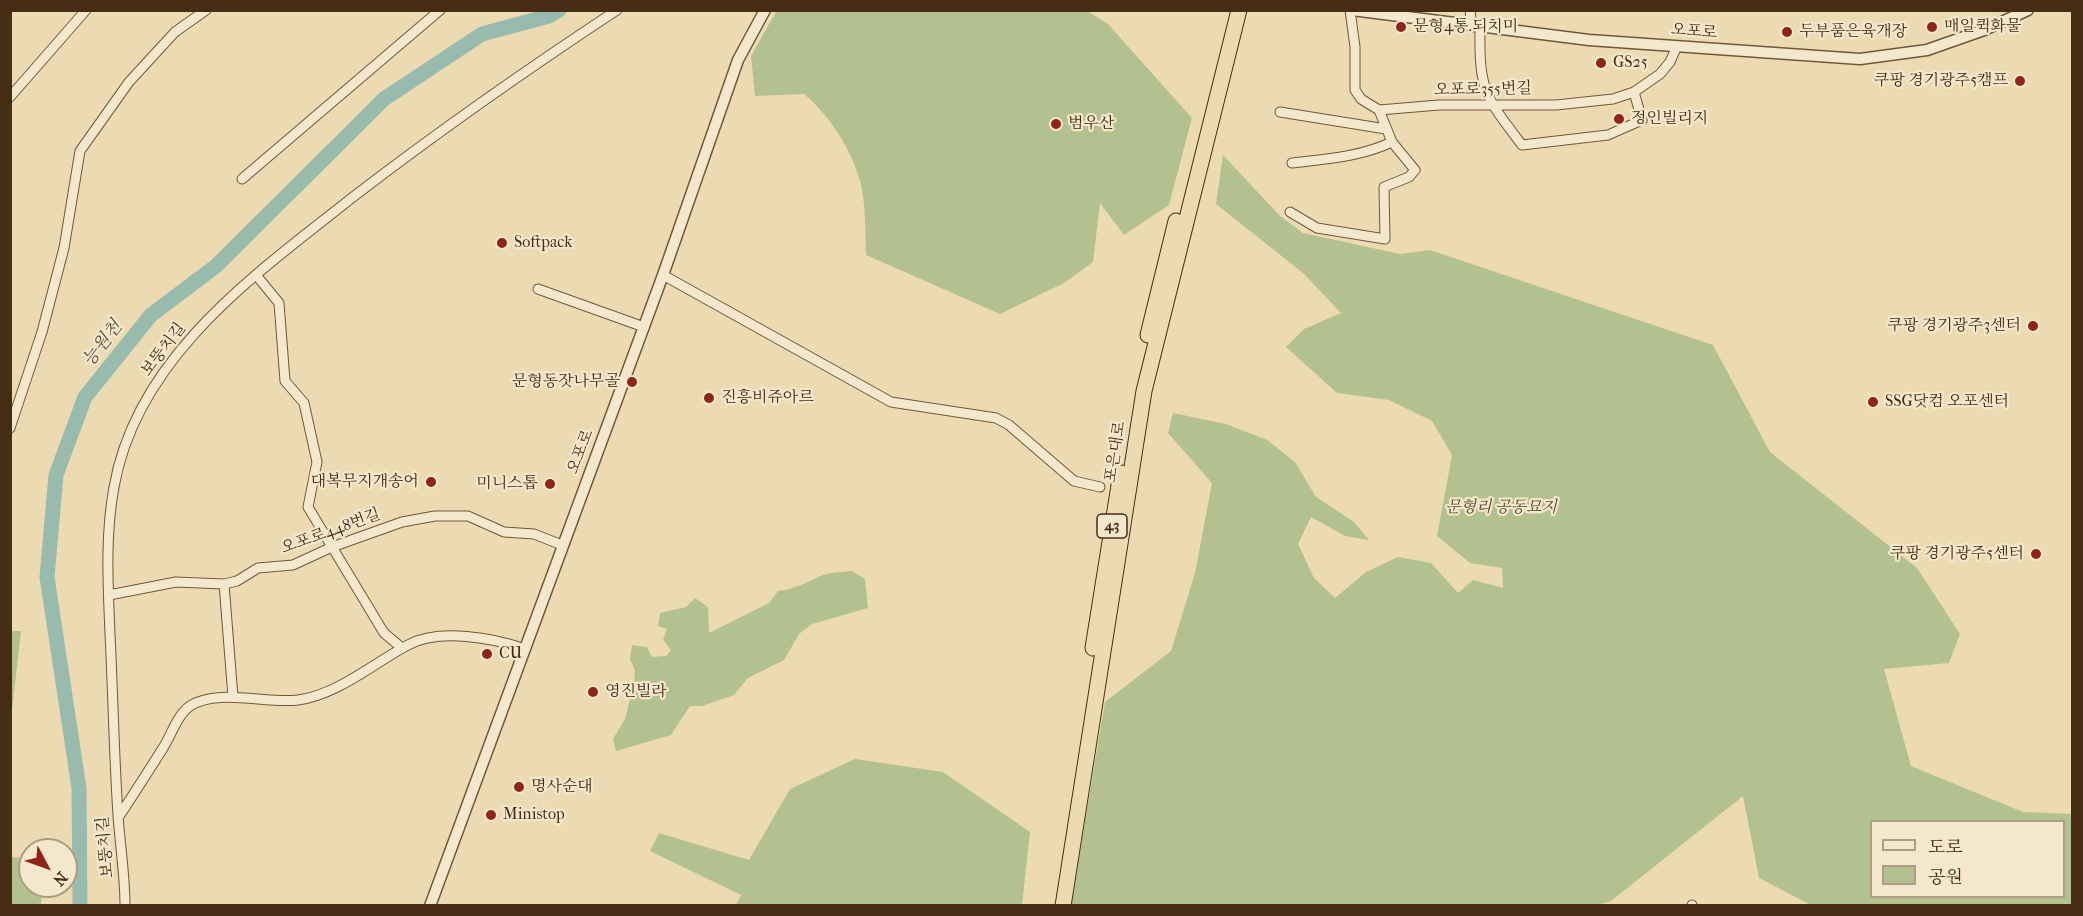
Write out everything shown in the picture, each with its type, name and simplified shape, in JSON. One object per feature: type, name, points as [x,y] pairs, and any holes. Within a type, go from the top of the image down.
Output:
[{"type":"highway","name":"43","points":[[1198,153],[1228,10]]},
{"type":"highway","name":"포은대로","points":[[1053,906],[1130,416],[1156,297],[1239,10]]},
{"type":"highway","name":"포은대로","points":[[1063,906],[1144,391],[1198,153]]},
{"type":"street","points":[[10,97],[86,10]]},
{"type":"street","points":[[10,428],[42,332],[64,249],[80,151],[129,82],[175,32],[206,10]]},
{"type":"street","points":[[242,179],[441,10]]},
{"type":"street","name":"보뚱치길","points":[[125,906],[118,818],[107,561],[114,486],[124,448],[137,415],[155,384],[195,332],[256,275],[447,126],[616,10]]},
{"type":"street","name":"오포로","points":[[430,906],[663,275],[738,60],[765,10]]},
{"type":"street","points":[[1290,212],[1317,228],[1385,239],[1384,188],[1409,177],[1415,170],[1392,142],[1379,110],[1361,99],[1354,90],[1355,48],[1351,10]]},
{"type":"street","name":"오포로","points":[[1351,10],[1476,28],[1589,40],[1829,58],[1882,58],[1927,50],[1957,41],[2028,10]]},
{"type":"street","points":[[1470,10],[1476,28],[1483,87],[1491,105],[1522,145],[1608,135],[1642,120],[1634,92]]},
{"type":"street","name":"오포로355번길","points":[[1379,110],[1491,105],[1556,105],[1614,99],[1634,92],[1660,74],[1670,62],[1677,46]]},
{"type":"street","points":[[1280,112],[1386,129]]},
{"type":"street","points":[[1292,163],[1341,158],[1376,150],[1392,142]]},
{"type":"street","points":[[256,275],[279,303],[285,381],[304,403],[317,462],[308,507],[384,633],[402,648]]},
{"type":"street","points":[[663,275],[891,402],[996,418],[1009,425],[1074,481],[1100,488]]},
{"type":"street","points":[[538,289],[644,327]]},
{"type":"street","name":"오포로448번길","points":[[109,596],[176,582],[224,584],[237,581],[258,568],[293,565],[332,547],[402,522],[454,515],[468,516],[504,532],[534,534],[562,545]]},
{"type":"street","points":[[224,584],[233,697]]},
{"type":"street","points":[[118,818],[190,706],[200,702],[233,697],[267,702],[300,700],[361,674],[402,648],[422,640],[470,637],[501,640],[525,649]]},
{"type":"green space","points":[[777,10],[1087,11],[1108,24],[1192,118],[1169,205],[1124,235],[1100,203],[1093,262],[1064,283],[1000,314],[866,255],[865,211],[861,185],[846,147],[831,123],[804,94],[755,96],[751,56]]},
{"type":"green space","name":"문형리 공동묘지","points":[[1223,155],[1280,216],[1303,233],[1400,254],[1430,250],[1713,345],[1770,452],[1917,568],[1960,634],[1949,663],[1884,669],[1911,766],[2023,812],[2072,814],[2072,905],[1811,905],[1759,878],[1743,796],[1611,901],[1597,905],[1071,905],[1105,702],[1171,651],[1195,573],[1212,483],[1168,433],[1173,413],[1226,424],[1267,440],[1295,462],[1316,497],[1354,522],[1369,540],[1345,536],[1311,517],[1298,544],[1314,578],[1335,598],[1366,572],[1398,557],[1431,563],[1458,593],[1473,580],[1503,588],[1502,568],[1470,563],[1437,536],[1452,455],[1432,421],[1389,400],[1337,393],[1286,347],[1304,329],[1341,313],[1303,273],[1216,204]]},
{"type":"green space","points":[[852,571],[865,579],[868,608],[812,624],[799,634],[784,660],[748,678],[734,695],[702,706],[690,706],[671,735],[616,751],[613,739],[625,719],[634,682],[635,671],[630,659],[632,645],[647,647],[652,657],[666,656],[671,650],[663,640],[667,629],[658,626],[660,613],[686,607],[695,598],[708,607],[709,633],[769,603],[778,591],[795,587],[826,574]]},
{"type":"green space","points":[[10,631],[21,631],[11,719]]},
{"type":"green space","points":[[855,759],[943,772],[1030,832],[1022,905],[736,905],[741,895],[650,851],[659,833],[749,860],[790,789]]},
{"type":"green space","points":[[10,857],[18,857],[18,898],[41,898],[41,905],[11,905]]},
{"type":"waterway","name":"능원천","points":[[80,906],[79,788],[47,577],[56,475],[85,397],[151,315],[216,266],[384,99],[482,34],[549,16],[559,10]]},
{"type":"place","name":"문형4통.되치미","points":[[1401,27]]},
{"type":"place","name":"매일퀵화물","points":[[1932,27]]},
{"type":"place","name":"두부품은육개장","points":[[1787,32]]},
{"type":"place","name":"GS25","points":[[1601,63]]},
{"type":"place","name":"쿠팡 경기광주5캠프","points":[[2020,81]]},
{"type":"place","name":"정인빌리지","points":[[1619,119]]},
{"type":"place","name":"범우산","points":[[1056,124]]},
{"type":"place","name":"Softpack","points":[[502,243]]},
{"type":"place","name":"쿠팡 경기광주3센터","points":[[2033,326]]},
{"type":"place","name":"문형동잣나무골","points":[[632,382]]},
{"type":"place","name":"진흥비쥬아르","points":[[709,398]]},
{"type":"place","name":"SSG닷컴 오포센터","points":[[1873,402]]},
{"type":"place","name":"대복무지개송어","points":[[431,482]]},
{"type":"place","name":"미니스톱","points":[[550,484]]},
{"type":"place","name":"쿠팡 경기광주5센터","points":[[2036,554]]},
{"type":"place","name":"CU","points":[[487,654]]},
{"type":"place","name":"영진빌라","points":[[593,692]]},
{"type":"place","name":"명사순대","points":[[519,787]]},
{"type":"place","name":"Ministop","points":[[491,815]]}]
